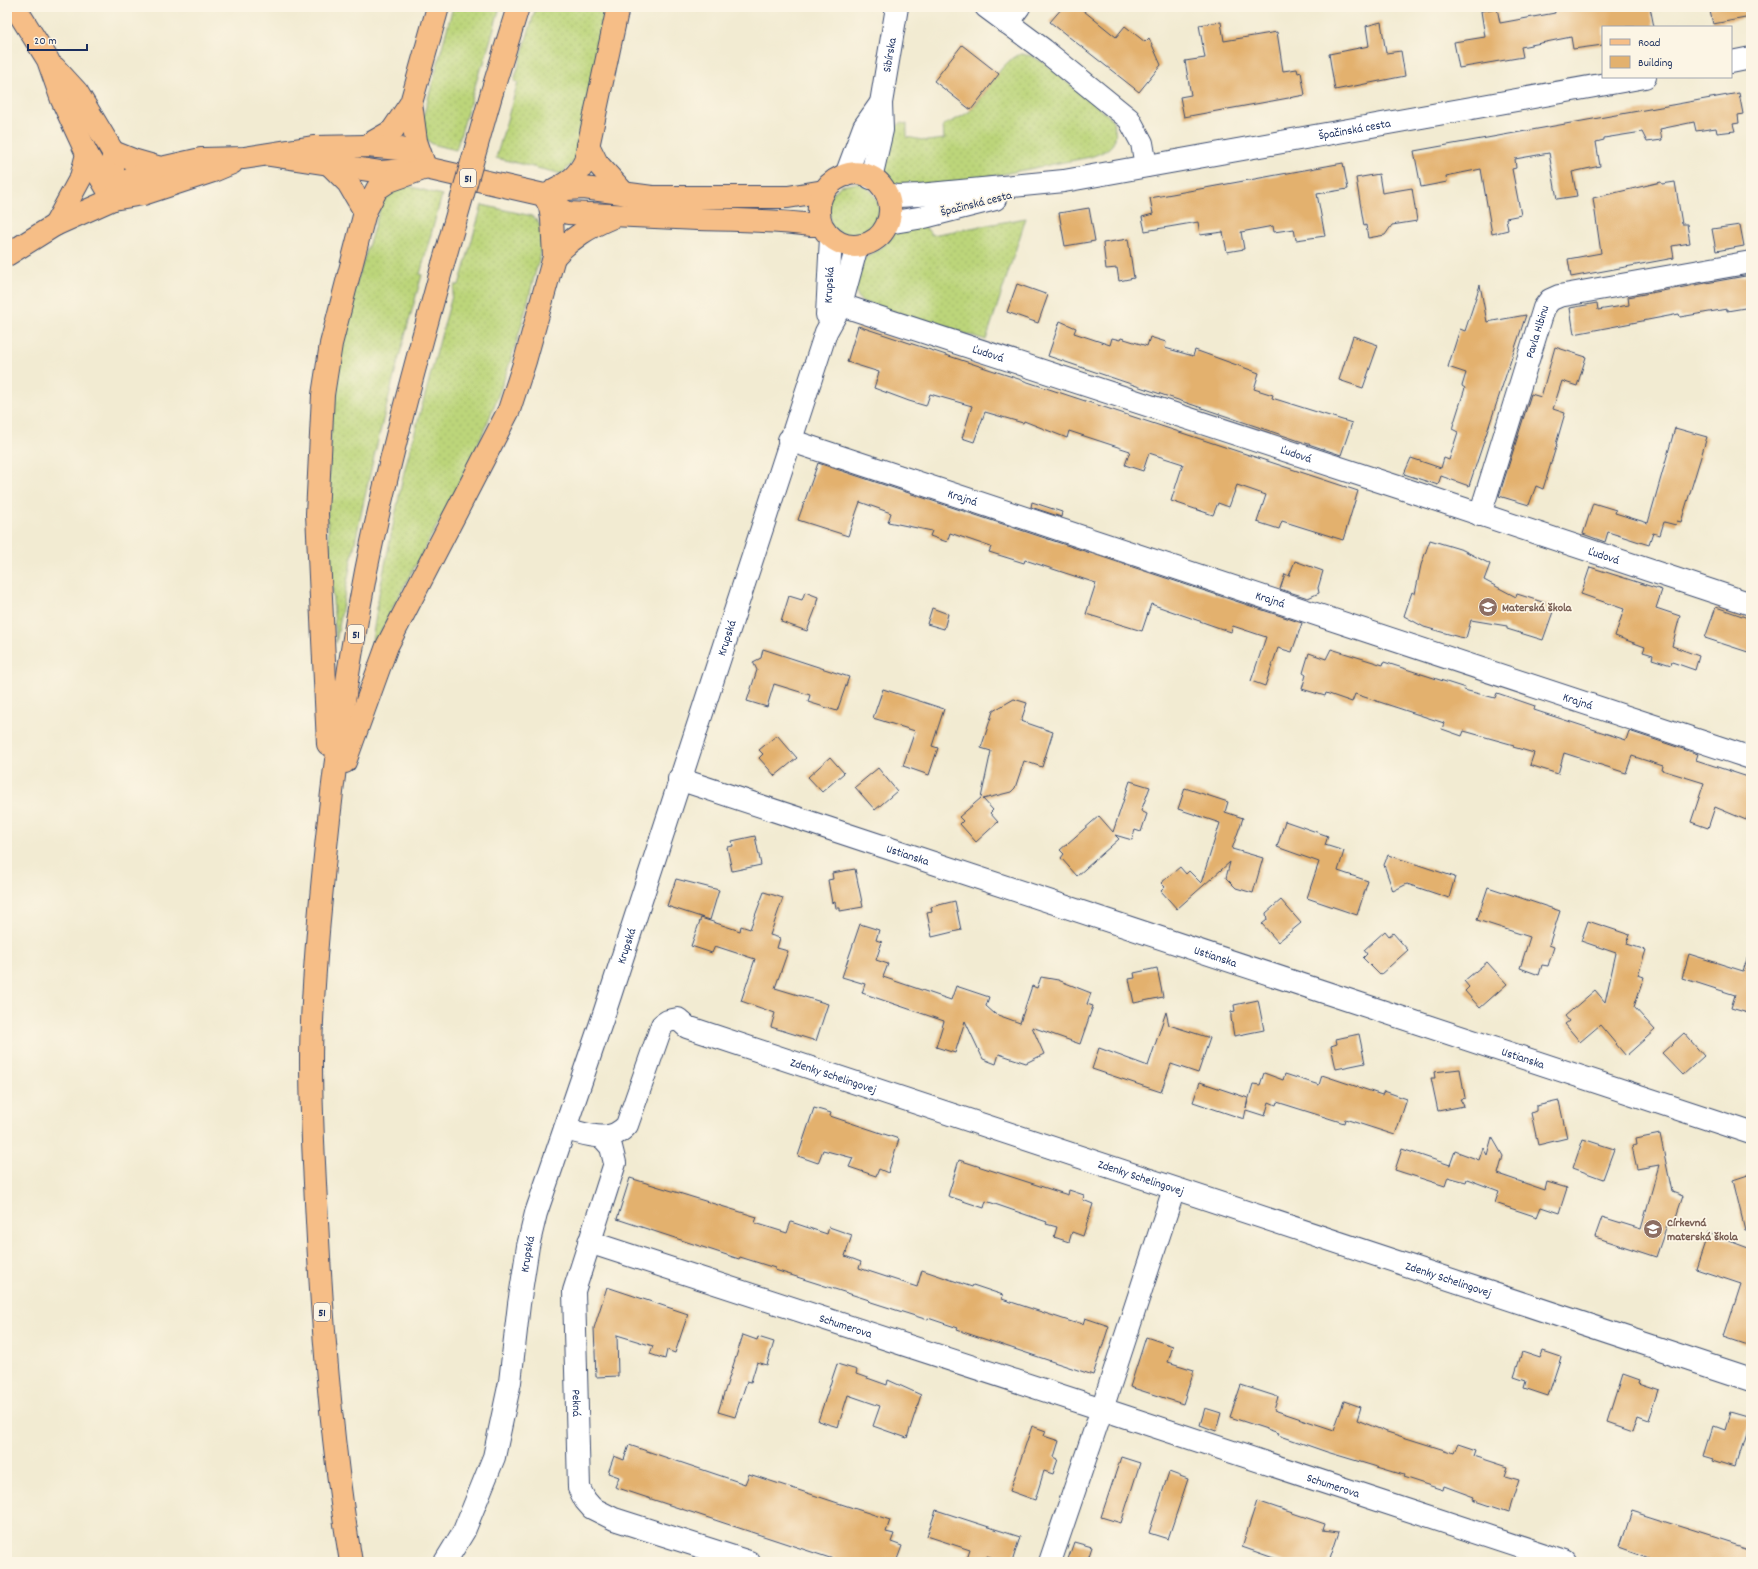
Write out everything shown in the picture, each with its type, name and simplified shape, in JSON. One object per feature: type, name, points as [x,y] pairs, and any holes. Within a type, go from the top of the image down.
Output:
[{"type":"main road","points":[[15,7],[48,60],[77,92],[113,152],[113,199]]},
{"type":"main road","points":[[366,146],[392,130],[411,103],[438,7]]},
{"type":"main road","name":"51","points":[[351,1562],[334,1441],[322,1313],[313,1150],[311,1060],[317,950],[330,804],[343,712],[369,558],[388,465],[443,264],[518,7]]},
{"type":"main road","points":[[544,195],[570,182],[580,173],[585,161],[618,7]]},
{"type":"main road","points":[[48,60],[62,100],[87,154],[113,199]]},
{"type":"main road","points":[[411,103],[416,141],[426,168]]},
{"type":"main road","points":[[588,145],[597,163],[625,194]]},
{"type":"main road","points":[[113,199],[122,185],[131,179],[161,168],[200,159],[244,158],[313,147],[366,146],[400,149],[412,153],[426,168]]},
{"type":"main road","points":[[113,152],[133,160],[161,168]]},
{"type":"main road","points":[[55,225],[81,177],[87,154]]},
{"type":"main road","points":[[270,155],[381,172],[426,168],[544,195],[567,189],[584,188],[652,197],[788,197],[824,191]]},
{"type":"main road","points":[[7,255],[55,225],[113,199],[143,194],[214,171],[244,158]]},
{"type":"main road","points":[[328,164],[348,183],[365,212]]},
{"type":"main road","points":[[330,804],[317,514],[319,443],[323,396],[331,344],[365,212],[377,190],[389,181],[426,168]]},
{"type":"main road","points":[[544,195],[556,206],[568,213],[786,221],[827,232],[843,244],[857,246],[876,239],[888,224],[890,208],[887,194],[882,186],[871,178],[859,174],[846,175],[833,181],[824,191],[819,211],[827,232]]},
{"type":"main road","points":[[330,804],[387,646],[509,410],[525,361],[554,257],[551,213],[544,195]]},
{"type":"main road","points":[[554,257],[578,234],[593,225],[617,215]]},
{"type":"street","name":"Sibírska","points":[[871,178],[882,130],[881,102],[897,7]]},
{"type":"street","points":[[986,7],[1013,15],[1044,50],[1129,120],[1142,143],[1146,166]]},
{"type":"street","points":[[1732,62],[1751,58]]},
{"type":"street","name":"Špačinská cesta","points":[[888,224],[924,217],[1064,181],[1639,78]]},
{"type":"street","name":"Sibírska","points":[[846,175],[864,126],[881,102]]},
{"type":"street","name":"Špačinská cesta","points":[[887,194],[898,196],[919,195],[1064,181]]},
{"type":"street","name":"Krupská","points":[[826,332],[830,290],[827,232]]},
{"type":"street","name":"Krupská","points":[[445,1562],[464,1531],[494,1457],[510,1382],[519,1304],[528,1246],[536,1213],[603,1017],[789,440],[826,332],[841,305],[857,246]]},
{"type":"street","name":"Pavla Hlbinu","points":[[1480,515],[1544,308],[1550,300],[1559,296],[1751,262]]},
{"type":"street","name":"Ľudová","points":[[841,305],[1751,604]]},
{"type":"street","name":"Krajná","points":[[789,440],[1751,758]]},
{"type":"street","name":"Ustianska","points":[[680,778],[1751,1133]]},
{"type":"street","name":"Zdenky Schelingovej","points":[[603,1138],[622,1131],[627,1125],[662,1025],[668,1021],[678,1019],[687,1027],[1751,1379]]},
{"type":"street","points":[[565,1128],[603,1138]]},
{"type":"street","name":"Pekná","points":[[603,1138],[611,1147],[615,1163],[574,1292],[573,1312],[579,1488],[585,1500],[592,1508],[614,1519],[748,1562]]},
{"type":"street","points":[[1050,1562],[1174,1189]]},
{"type":"street","name":"Schumerova","points":[[589,1242],[1566,1562]]},
{"type":"green space","points":[[453,7],[500,7],[456,150],[432,144],[424,137],[422,121]]},
{"type":"green space","points":[[536,7],[608,7],[576,159],[562,174],[496,158],[518,82],[514,81]]},
{"type":"green space","points":[[1021,54],[1032,56],[1044,63],[1112,119],[1115,127],[1115,139],[1113,144],[1104,151],[1090,157],[937,187],[897,189],[886,175],[885,162],[889,134],[900,123],[907,124],[907,137],[927,141],[944,139],[943,125],[970,111],[977,104],[1006,64]]},
{"type":"green space","points":[[858,183],[869,189],[876,198],[879,207],[878,217],[875,226],[868,232],[859,236],[847,236],[831,226],[828,199],[840,186]]},
{"type":"green space","points":[[404,185],[442,195],[420,274],[422,275],[385,412],[363,504],[336,643],[327,513],[332,405],[340,353],[354,291],[383,199],[388,190]]},
{"type":"green space","points":[[482,205],[532,216],[538,222],[541,229],[542,246],[540,255],[522,325],[492,411],[462,479],[395,604],[370,655],[379,594],[404,472],[455,285],[459,285]]},
{"type":"green space","points":[[1026,218],[986,340],[868,304],[860,300],[855,290],[864,259],[881,248],[897,232],[923,224],[932,235]]},
{"type":"building","points":[[1063,7],[1079,7],[1116,37],[1125,26],[1145,42],[1149,38],[1161,65],[1139,92],[1050,22]]},
{"type":"building","points":[[1554,7],[1650,7],[1654,26],[1602,26],[1602,45],[1573,49],[1571,37],[1521,47],[1523,57],[1459,68],[1454,42],[1485,37],[1481,11],[1497,8],[1500,23],[1555,13]]},
{"type":"building","points":[[1709,7],[1751,7],[1751,17],[1713,24]]},
{"type":"building","points":[[1221,22],[1224,41],[1277,32],[1283,71],[1297,69],[1298,73],[1301,72],[1305,95],[1184,117],[1180,97],[1191,95],[1185,61],[1205,58],[1199,25]]},
{"type":"building","points":[[1381,22],[1386,53],[1401,51],[1405,76],[1335,90],[1329,54],[1369,46],[1366,26]]},
{"type":"building","points":[[962,45],[999,74],[971,110],[934,81]]},
{"type":"building","points":[[1739,93],[1743,114],[1738,115],[1739,123],[1733,124],[1735,131],[1717,133],[1716,128],[1696,131],[1694,122],[1660,129],[1662,140],[1647,142],[1642,132],[1604,138],[1604,140],[1596,142],[1600,166],[1572,172],[1577,196],[1557,199],[1549,153],[1515,159],[1516,168],[1512,169],[1521,215],[1506,218],[1508,230],[1492,234],[1481,169],[1446,176],[1447,182],[1421,187],[1414,151]]},
{"type":"building","points":[[1343,163],[1348,189],[1317,194],[1325,236],[1296,240],[1294,229],[1274,232],[1273,226],[1241,232],[1244,249],[1227,252],[1223,232],[1200,235],[1198,222],[1145,231],[1142,217],[1153,214],[1150,198]]},
{"type":"building","points":[[1379,174],[1382,193],[1412,188],[1417,221],[1392,225],[1385,235],[1368,238],[1366,225],[1364,226],[1356,178]]},
{"type":"building","points":[[1661,182],[1662,184],[1675,182],[1682,224],[1687,224],[1690,243],[1672,246],[1674,258],[1571,277],[1568,259],[1601,253],[1593,198]]},
{"type":"building","points":[[1089,208],[1095,241],[1065,246],[1059,213]]},
{"type":"building","points":[[1740,225],[1744,246],[1716,251],[1712,229]]},
{"type":"building","points":[[1128,239],[1134,278],[1119,281],[1117,268],[1106,269],[1103,243]]},
{"type":"building","points":[[1751,275],[1751,307],[1727,311],[1727,309],[1680,317],[1679,314],[1574,334],[1570,308],[1597,303],[1598,310],[1629,305],[1628,297]]},
{"type":"building","points":[[1017,284],[1048,295],[1038,323],[1007,312]]},
{"type":"building","points":[[1480,285],[1487,322],[1526,315],[1469,486],[1441,476],[1438,485],[1404,474],[1411,458],[1441,468],[1444,458],[1449,460],[1458,432],[1452,429],[1465,388],[1462,386],[1466,373],[1448,367],[1460,329],[1465,331]]},
{"type":"building","points":[[1060,321],[1076,328],[1074,333],[1110,345],[1112,338],[1120,340],[1121,338],[1147,346],[1150,337],[1166,342],[1165,348],[1193,356],[1195,350],[1259,373],[1254,389],[1273,395],[1272,398],[1352,423],[1341,455],[1048,356]]},
{"type":"building","points":[[858,326],[1358,491],[1343,540],[1282,521],[1279,529],[1257,522],[1266,495],[1237,485],[1229,507],[1218,503],[1213,515],[1171,501],[1183,464],[1149,453],[1143,471],[1125,465],[1130,451],[1069,431],[1067,438],[1024,421],[1023,423],[985,412],[974,442],[962,438],[972,406],[930,394],[926,406],[909,401],[874,388],[879,372],[847,362]]},
{"type":"building","points":[[1353,336],[1378,345],[1363,388],[1339,380]]},
{"type":"building","points":[[1555,347],[1586,357],[1577,386],[1562,381],[1553,409],[1565,413],[1557,444],[1543,489],[1536,486],[1529,505],[1499,496],[1531,394],[1541,397]]},
{"type":"building","points":[[1675,428],[1707,437],[1681,522],[1677,521],[1676,525],[1664,522],[1660,535],[1653,533],[1649,545],[1608,532],[1605,542],[1583,534],[1593,503],[1616,510],[1615,513],[1648,523]]},
{"type":"building","points":[[818,463],[1302,623],[1292,652],[1278,648],[1265,686],[1251,681],[1266,637],[1233,626],[1231,632],[1151,604],[1142,631],[1086,614],[1096,583],[1025,560],[1024,563],[989,552],[991,547],[950,533],[947,542],[930,536],[932,531],[888,522],[891,513],[860,502],[848,536],[798,520]]},
{"type":"building","points":[[1032,502],[1062,512],[1061,517],[1031,507]]},
{"type":"building","points":[[1430,540],[1463,550],[1490,564],[1484,580],[1516,597],[1517,594],[1555,606],[1543,640],[1507,629],[1507,626],[1471,620],[1466,638],[1459,637],[1424,627],[1404,616],[1412,592],[1415,594],[1421,565]]},
{"type":"building","points":[[1295,561],[1323,571],[1318,588],[1319,593],[1308,598],[1280,589],[1285,574],[1289,576]]},
{"type":"building","points":[[1590,567],[1662,590],[1656,608],[1680,616],[1672,646],[1699,656],[1695,670],[1672,662],[1671,665],[1652,659],[1653,655],[1643,652],[1645,647],[1615,636],[1624,609],[1581,594]]},
{"type":"building","points":[[805,592],[818,597],[817,605],[807,631],[781,622],[789,596],[802,600]]},
{"type":"building","points":[[1716,607],[1751,619],[1751,653],[1705,638]]},
{"type":"building","points":[[932,608],[948,614],[944,629],[927,624]]},
{"type":"building","points":[[763,649],[849,677],[837,711],[808,702],[810,695],[774,684],[767,707],[747,701],[757,670],[753,662],[761,658]]},
{"type":"building","points":[[1331,649],[1383,665],[1384,662],[1465,688],[1464,690],[1495,698],[1497,693],[1535,706],[1534,710],[1626,740],[1629,731],[1698,754],[1696,760],[1751,778],[1751,807],[1746,820],[1715,807],[1708,828],[1691,822],[1704,783],[1662,770],[1663,766],[1632,756],[1626,773],[1564,753],[1558,774],[1530,765],[1534,753],[1513,747],[1514,745],[1464,731],[1462,736],[1442,729],[1444,723],[1355,694],[1352,702],[1326,693],[1325,696],[1302,689],[1306,675],[1303,673],[1309,653],[1326,659]]},
{"type":"building","points":[[883,689],[944,709],[932,746],[938,748],[929,775],[903,766],[915,731],[873,718]]},
{"type":"building","points":[[1014,699],[1027,703],[1021,721],[1053,732],[1042,767],[1024,761],[1015,788],[1011,792],[983,799],[993,810],[990,813],[998,822],[976,842],[960,824],[963,821],[959,817],[981,798],[991,751],[981,748],[993,711]]},
{"type":"building","points":[[777,735],[797,758],[775,776],[759,758],[763,754],[759,750]]},
{"type":"building","points":[[830,757],[844,773],[822,792],[808,777]]},
{"type":"building","points":[[878,768],[897,791],[875,810],[855,787]]},
{"type":"building","points":[[1130,781],[1150,787],[1141,811],[1147,814],[1141,832],[1135,830],[1132,840],[1115,835],[1119,839],[1077,876],[1061,858],[1064,854],[1060,850],[1099,816],[1113,832]]},
{"type":"building","points":[[1185,788],[1228,802],[1225,812],[1243,818],[1232,849],[1263,858],[1253,893],[1236,888],[1226,878],[1230,862],[1177,909],[1161,891],[1165,887],[1161,883],[1180,867],[1186,874],[1189,871],[1201,883],[1220,823],[1178,809]]},
{"type":"building","points":[[1285,821],[1328,836],[1325,845],[1344,851],[1338,871],[1368,881],[1357,915],[1307,898],[1319,862],[1277,847]]},
{"type":"building","points":[[755,836],[761,865],[732,871],[727,847],[733,846],[732,841]]},
{"type":"building","points":[[1388,855],[1455,877],[1449,898],[1407,884],[1393,891],[1384,865]]},
{"type":"building","points":[[855,869],[863,907],[840,911],[840,908],[836,908],[835,902],[832,903],[828,880],[833,879],[832,873]]},
{"type":"building","points":[[676,879],[719,890],[710,920],[667,906]]},
{"type":"building","points":[[1488,887],[1560,911],[1549,945],[1554,947],[1548,966],[1542,965],[1539,975],[1520,968],[1530,937],[1477,920]]},
{"type":"building","points":[[764,892],[783,898],[770,935],[780,938],[777,948],[788,951],[775,988],[828,1004],[816,1041],[771,1027],[775,1013],[741,1001],[755,959],[715,946],[712,953],[691,946],[701,918],[740,931],[741,926],[750,929]]},
{"type":"building","points":[[1281,900],[1301,923],[1278,942],[1262,924],[1267,920],[1266,913]]},
{"type":"building","points":[[955,901],[961,930],[932,937],[927,913],[932,912],[931,907]]},
{"type":"building","points":[[1588,921],[1630,935],[1627,944],[1646,950],[1638,975],[1644,977],[1634,1007],[1655,1030],[1626,1056],[1600,1025],[1580,1042],[1565,1024],[1569,1021],[1565,1016],[1595,990],[1605,1002],[1616,953],[1581,941]]},
{"type":"building","points":[[860,924],[879,930],[876,940],[882,942],[876,960],[888,964],[883,977],[951,1000],[956,986],[989,997],[986,1006],[995,1014],[1020,1023],[1032,986],[1037,988],[1041,977],[1058,980],[1091,993],[1087,1004],[1093,1006],[1080,1044],[1032,1027],[1044,1054],[1026,1063],[999,1054],[996,1064],[983,1059],[965,1021],[955,1053],[936,1047],[944,1021],[862,993],[865,984],[842,977]]},
{"type":"building","points":[[1385,931],[1389,936],[1393,933],[1408,950],[1380,975],[1363,958],[1367,954],[1364,950]]},
{"type":"building","points":[[1689,954],[1743,971],[1748,956],[1751,957],[1751,1014],[1731,1008],[1735,995],[1682,978]]},
{"type":"building","points":[[1487,962],[1507,984],[1480,1008],[1465,991],[1469,987],[1464,981]]},
{"type":"building","points":[[1157,968],[1163,997],[1134,1003],[1129,979],[1135,978],[1134,973]]},
{"type":"building","points":[[1258,1000],[1264,1030],[1234,1036],[1231,1012],[1235,1011],[1234,1005]]},
{"type":"building","points":[[1166,1012],[1169,1025],[1210,1038],[1198,1073],[1171,1064],[1161,1092],[1092,1069],[1099,1048],[1148,1066]]},
{"type":"building","points":[[1684,1033],[1704,1056],[1683,1075],[1662,1053]]},
{"type":"building","points":[[1359,1034],[1365,1063],[1336,1069],[1331,1046],[1337,1044],[1336,1039]]},
{"type":"building","points":[[1460,1069],[1465,1098],[1460,1099],[1464,1106],[1438,1111],[1431,1078],[1435,1078],[1434,1072]]},
{"type":"building","points":[[1264,1073],[1283,1080],[1285,1074],[1319,1085],[1322,1075],[1382,1095],[1384,1091],[1407,1099],[1395,1135],[1345,1119],[1344,1123],[1277,1102],[1276,1105],[1269,1102],[1265,1116],[1246,1110],[1244,1119],[1193,1102],[1200,1082],[1248,1098],[1246,1108],[1253,1084],[1260,1085]]},
{"type":"building","points":[[1559,1101],[1567,1138],[1538,1145],[1531,1113],[1536,1111],[1536,1106]]},
{"type":"building","points":[[814,1108],[831,1113],[830,1116],[899,1139],[888,1173],[879,1169],[876,1176],[849,1167],[853,1158],[823,1150],[818,1163],[798,1156]]},
{"type":"building","points":[[1660,1134],[1672,1192],[1683,1196],[1674,1223],[1668,1222],[1656,1257],[1595,1237],[1602,1217],[1641,1229],[1659,1165],[1637,1169],[1632,1146],[1637,1145],[1636,1139]]},
{"type":"building","points":[[1492,1137],[1503,1156],[1498,1174],[1545,1190],[1547,1182],[1567,1188],[1559,1213],[1541,1207],[1537,1217],[1495,1203],[1499,1191],[1467,1179],[1466,1182],[1448,1177],[1445,1186],[1395,1170],[1402,1149],[1450,1165],[1455,1151],[1479,1160],[1483,1148],[1487,1155]]},
{"type":"building","points":[[1583,1139],[1614,1149],[1603,1179],[1573,1168]]},
{"type":"building","points":[[959,1160],[1068,1195],[1069,1190],[1084,1195],[1083,1200],[1093,1204],[1083,1236],[1072,1232],[1069,1242],[1054,1237],[1057,1227],[1046,1224],[1047,1222],[986,1201],[984,1208],[948,1196]]},
{"type":"building","points":[[1751,1174],[1751,1229],[1745,1230],[1733,1180]]},
{"type":"building","points":[[630,1178],[757,1217],[755,1223],[787,1233],[791,1222],[827,1234],[829,1227],[852,1235],[845,1256],[861,1262],[859,1268],[917,1287],[922,1270],[972,1287],[973,1285],[1003,1295],[1002,1299],[1075,1323],[1083,1324],[1085,1318],[1109,1326],[1093,1375],[957,1330],[958,1328],[928,1318],[928,1320],[896,1310],[775,1270],[775,1268],[740,1257],[739,1259],[617,1219]]},
{"type":"building","points":[[1708,1233],[1751,1249],[1751,1346],[1724,1337],[1741,1284],[1696,1269]]},
{"type":"building","points":[[607,1287],[688,1314],[675,1353],[667,1350],[665,1359],[650,1354],[653,1346],[617,1335],[618,1376],[596,1377],[594,1328]]},
{"type":"building","points":[[743,1335],[757,1340],[758,1337],[774,1342],[767,1365],[757,1362],[751,1382],[747,1381],[735,1417],[718,1412]]},
{"type":"building","points":[[1146,1337],[1173,1346],[1168,1362],[1194,1370],[1183,1404],[1130,1387]]},
{"type":"building","points":[[1543,1351],[1561,1357],[1548,1396],[1524,1388],[1526,1381],[1514,1377],[1522,1352],[1540,1358]]},
{"type":"building","points":[[837,1364],[857,1370],[856,1374],[887,1385],[888,1380],[921,1395],[907,1438],[873,1426],[880,1406],[848,1395],[838,1427],[818,1421]]},
{"type":"building","points":[[1622,1374],[1639,1380],[1638,1383],[1659,1390],[1649,1420],[1638,1416],[1633,1431],[1607,1422]]},
{"type":"building","points":[[1241,1385],[1278,1397],[1274,1410],[1334,1430],[1344,1401],[1361,1407],[1357,1420],[1387,1432],[1454,1453],[1458,1444],[1476,1450],[1474,1456],[1508,1467],[1505,1476],[1519,1480],[1509,1511],[1473,1499],[1474,1497],[1444,1486],[1443,1490],[1403,1477],[1404,1475],[1327,1452],[1278,1435],[1279,1433],[1230,1417]]},
{"type":"building","points":[[1205,1408],[1221,1413],[1216,1431],[1200,1425]]},
{"type":"building","points":[[1729,1413],[1750,1419],[1735,1467],[1713,1460],[1714,1458],[1704,1455],[1713,1426],[1724,1430]]},
{"type":"building","points":[[1032,1426],[1046,1431],[1044,1436],[1059,1441],[1054,1457],[1058,1459],[1053,1474],[1044,1471],[1035,1500],[1010,1491]]},
{"type":"building","points":[[629,1445],[745,1484],[749,1474],[890,1520],[886,1532],[894,1534],[891,1542],[902,1546],[896,1562],[842,1562],[615,1487],[619,1477],[608,1473],[614,1456],[624,1460]]},
{"type":"building","points":[[1121,1457],[1140,1463],[1121,1523],[1101,1517]]},
{"type":"building","points":[[1169,1472],[1188,1479],[1168,1539],[1149,1533]]},
{"type":"building","points":[[1257,1501],[1325,1524],[1323,1530],[1339,1532],[1329,1562],[1285,1562],[1242,1547]]},
{"type":"building","points":[[936,1510],[1020,1537],[1012,1562],[1006,1562],[987,1556],[985,1562],[966,1562],[970,1550],[927,1536]]},
{"type":"building","points":[[1631,1511],[1751,1549],[1751,1562],[1671,1562],[1657,1558],[1656,1560],[1619,1547]]},
{"type":"building","points":[[1074,1542],[1092,1547],[1087,1562],[1067,1562]]},
{"type":"place","name":"Materská škola","points":[[1488,607]]},
{"type":"place","name":"Církevná materská škola","points":[[1653,1229]]}]
